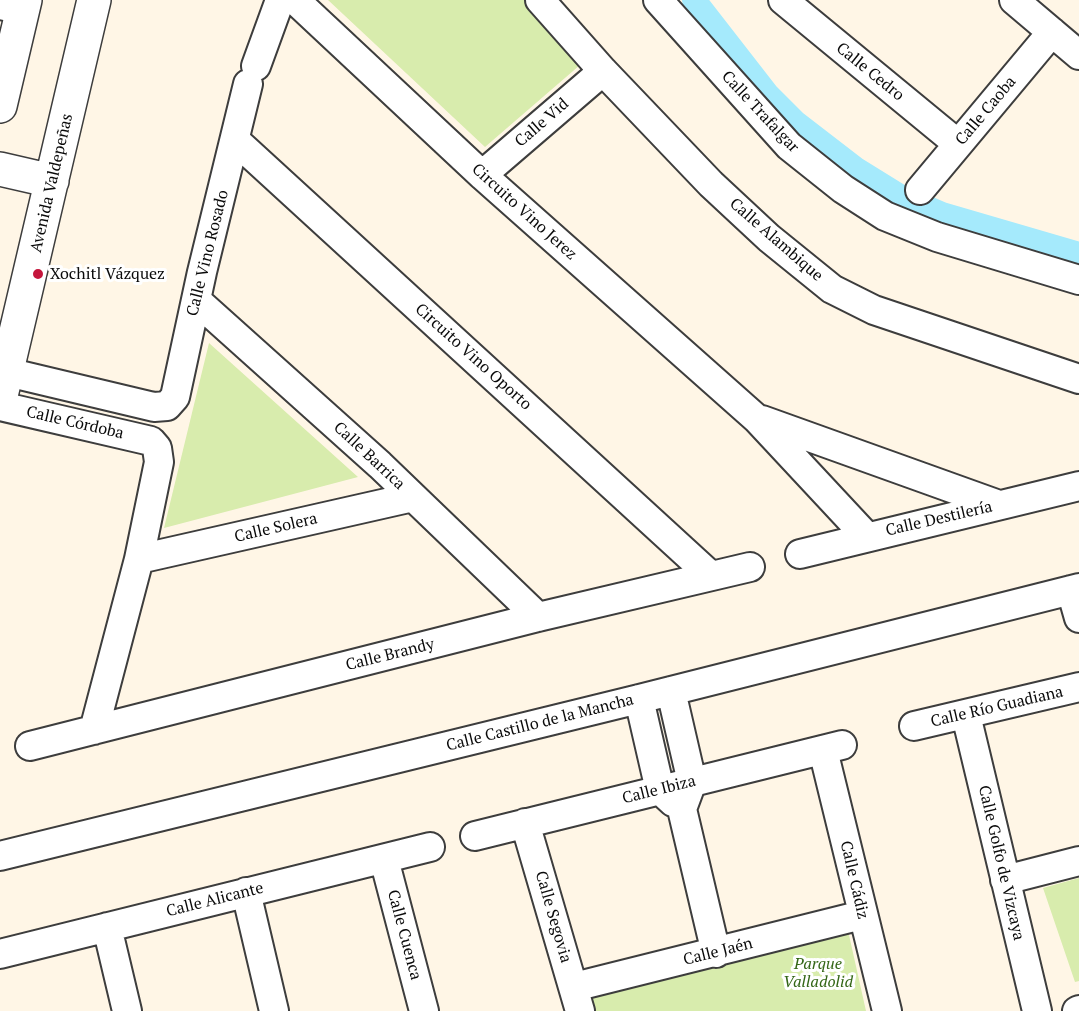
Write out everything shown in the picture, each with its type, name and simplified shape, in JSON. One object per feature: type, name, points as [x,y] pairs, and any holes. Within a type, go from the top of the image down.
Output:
[{"type":"street","name":"Avenida Valdepeñas","points":[[3,386],[94,0]]},
{"type":"street","name":"Calle Vino Rosado","points":[[154,407],[167,406],[175,397],[196,300],[252,75],[280,0]]},
{"type":"street","name":"Circuito Vino Jerez","points":[[295,0],[482,176],[757,419],[867,537]]},
{"type":"street","name":"Calle Alambique","points":[[540,0],[603,71],[711,184],[769,238],[832,289],[874,310],[1079,379]]},
{"type":"street","name":"Calle Trafalgar","points":[[658,0],[789,146],[843,189],[885,216],[938,237],[1079,280]]},
{"type":"street","name":"Calle Cedro","points":[[783,0],[958,144]]},
{"type":"street","points":[[1014,0],[1079,55]]},
{"type":"street","points":[[0,106],[7,42],[16,5]]},
{"type":"street","name":"Calle Caoba","points":[[920,190],[1052,32]]},
{"type":"street","name":"Calle Vid","points":[[482,176],[603,71]]},
{"type":"street","name":"Circuito Vino Oporto","points":[[236,140],[710,575]]},
{"type":"street","points":[[0,169],[52,181]]},
{"type":"street","name":"Calle Barrica","points":[[196,300],[380,465],[538,617]]},
{"type":"street","points":[[56,419],[64,385]]},
{"type":"street","name":"Calle Córdoba","points":[[3,386],[64,385],[154,407]]},
{"type":"street","name":"Calle Córdoba","points":[[0,406],[151,441],[157,448],[159,462],[139,559]]},
{"type":"street","name":"Circuito Vino Jerez","points":[[757,419],[999,505]]},
{"type":"street","name":"Calle Destilería","points":[[800,554],[1079,486]]},
{"type":"street","name":"Calle Solera","points":[[139,559],[413,497]]},
{"type":"street","points":[[94,730],[139,559]]},
{"type":"street","name":"Calle Brandy","points":[[30,746],[538,617],[750,567]]},
{"type":"street","points":[[1075,589],[1079,618]]},
{"type":"street","name":"Calle Castillo de la Mancha","points":[[0,856],[1075,589]]},
{"type":"street","name":"Calle Río Guadiana","points":[[914,726],[1079,687]]},
{"type":"street","points":[[671,691],[692,782],[682,809],[716,952]]},
{"type":"street","points":[[639,699],[660,790],[682,809]]},
{"type":"street","name":"Calle Golfo de Vizcaya","points":[[966,715],[1037,1011]]},
{"type":"street","name":"Calle Ibiza","points":[[475,836],[832,747]]},
{"type":"street","name":"Calle Cádiz","points":[[832,747],[862,915],[887,1011]]},
{"type":"street","name":"Calle Segovia","points":[[525,824],[577,999]]},
{"type":"street","name":"Calle Alicante","points":[[0,954],[430,847]]},
{"type":"street","name":"Calle Cuenca","points":[[384,859],[424,1011]]},
{"type":"street","points":[[1005,880],[1079,861]]},
{"type":"street","points":[[246,892],[274,1011]]},
{"type":"street","name":"Calle Jaén","points":[[577,999],[716,952],[862,915]]},
{"type":"street","points":[[107,927],[127,1011]]},
{"type":"green space","points":[[328,0],[527,0],[580,65],[485,147]]},
{"type":"green space","points":[[209,343],[358,477],[164,528]]},
{"type":"green space","points":[[1079,878],[1079,981],[1075,982],[1043,888]]},
{"type":"green space","name":"Parque Valladolid","points":[[847,926],[866,1011],[594,1011],[589,991]]},
{"type":"waterway","points":[[694,0],[768,95],[795,122],[856,169],[898,195],[942,214],[1079,254]]},
{"type":"place","name":"Xochitl Vázquez","points":[[38,274]]}]
